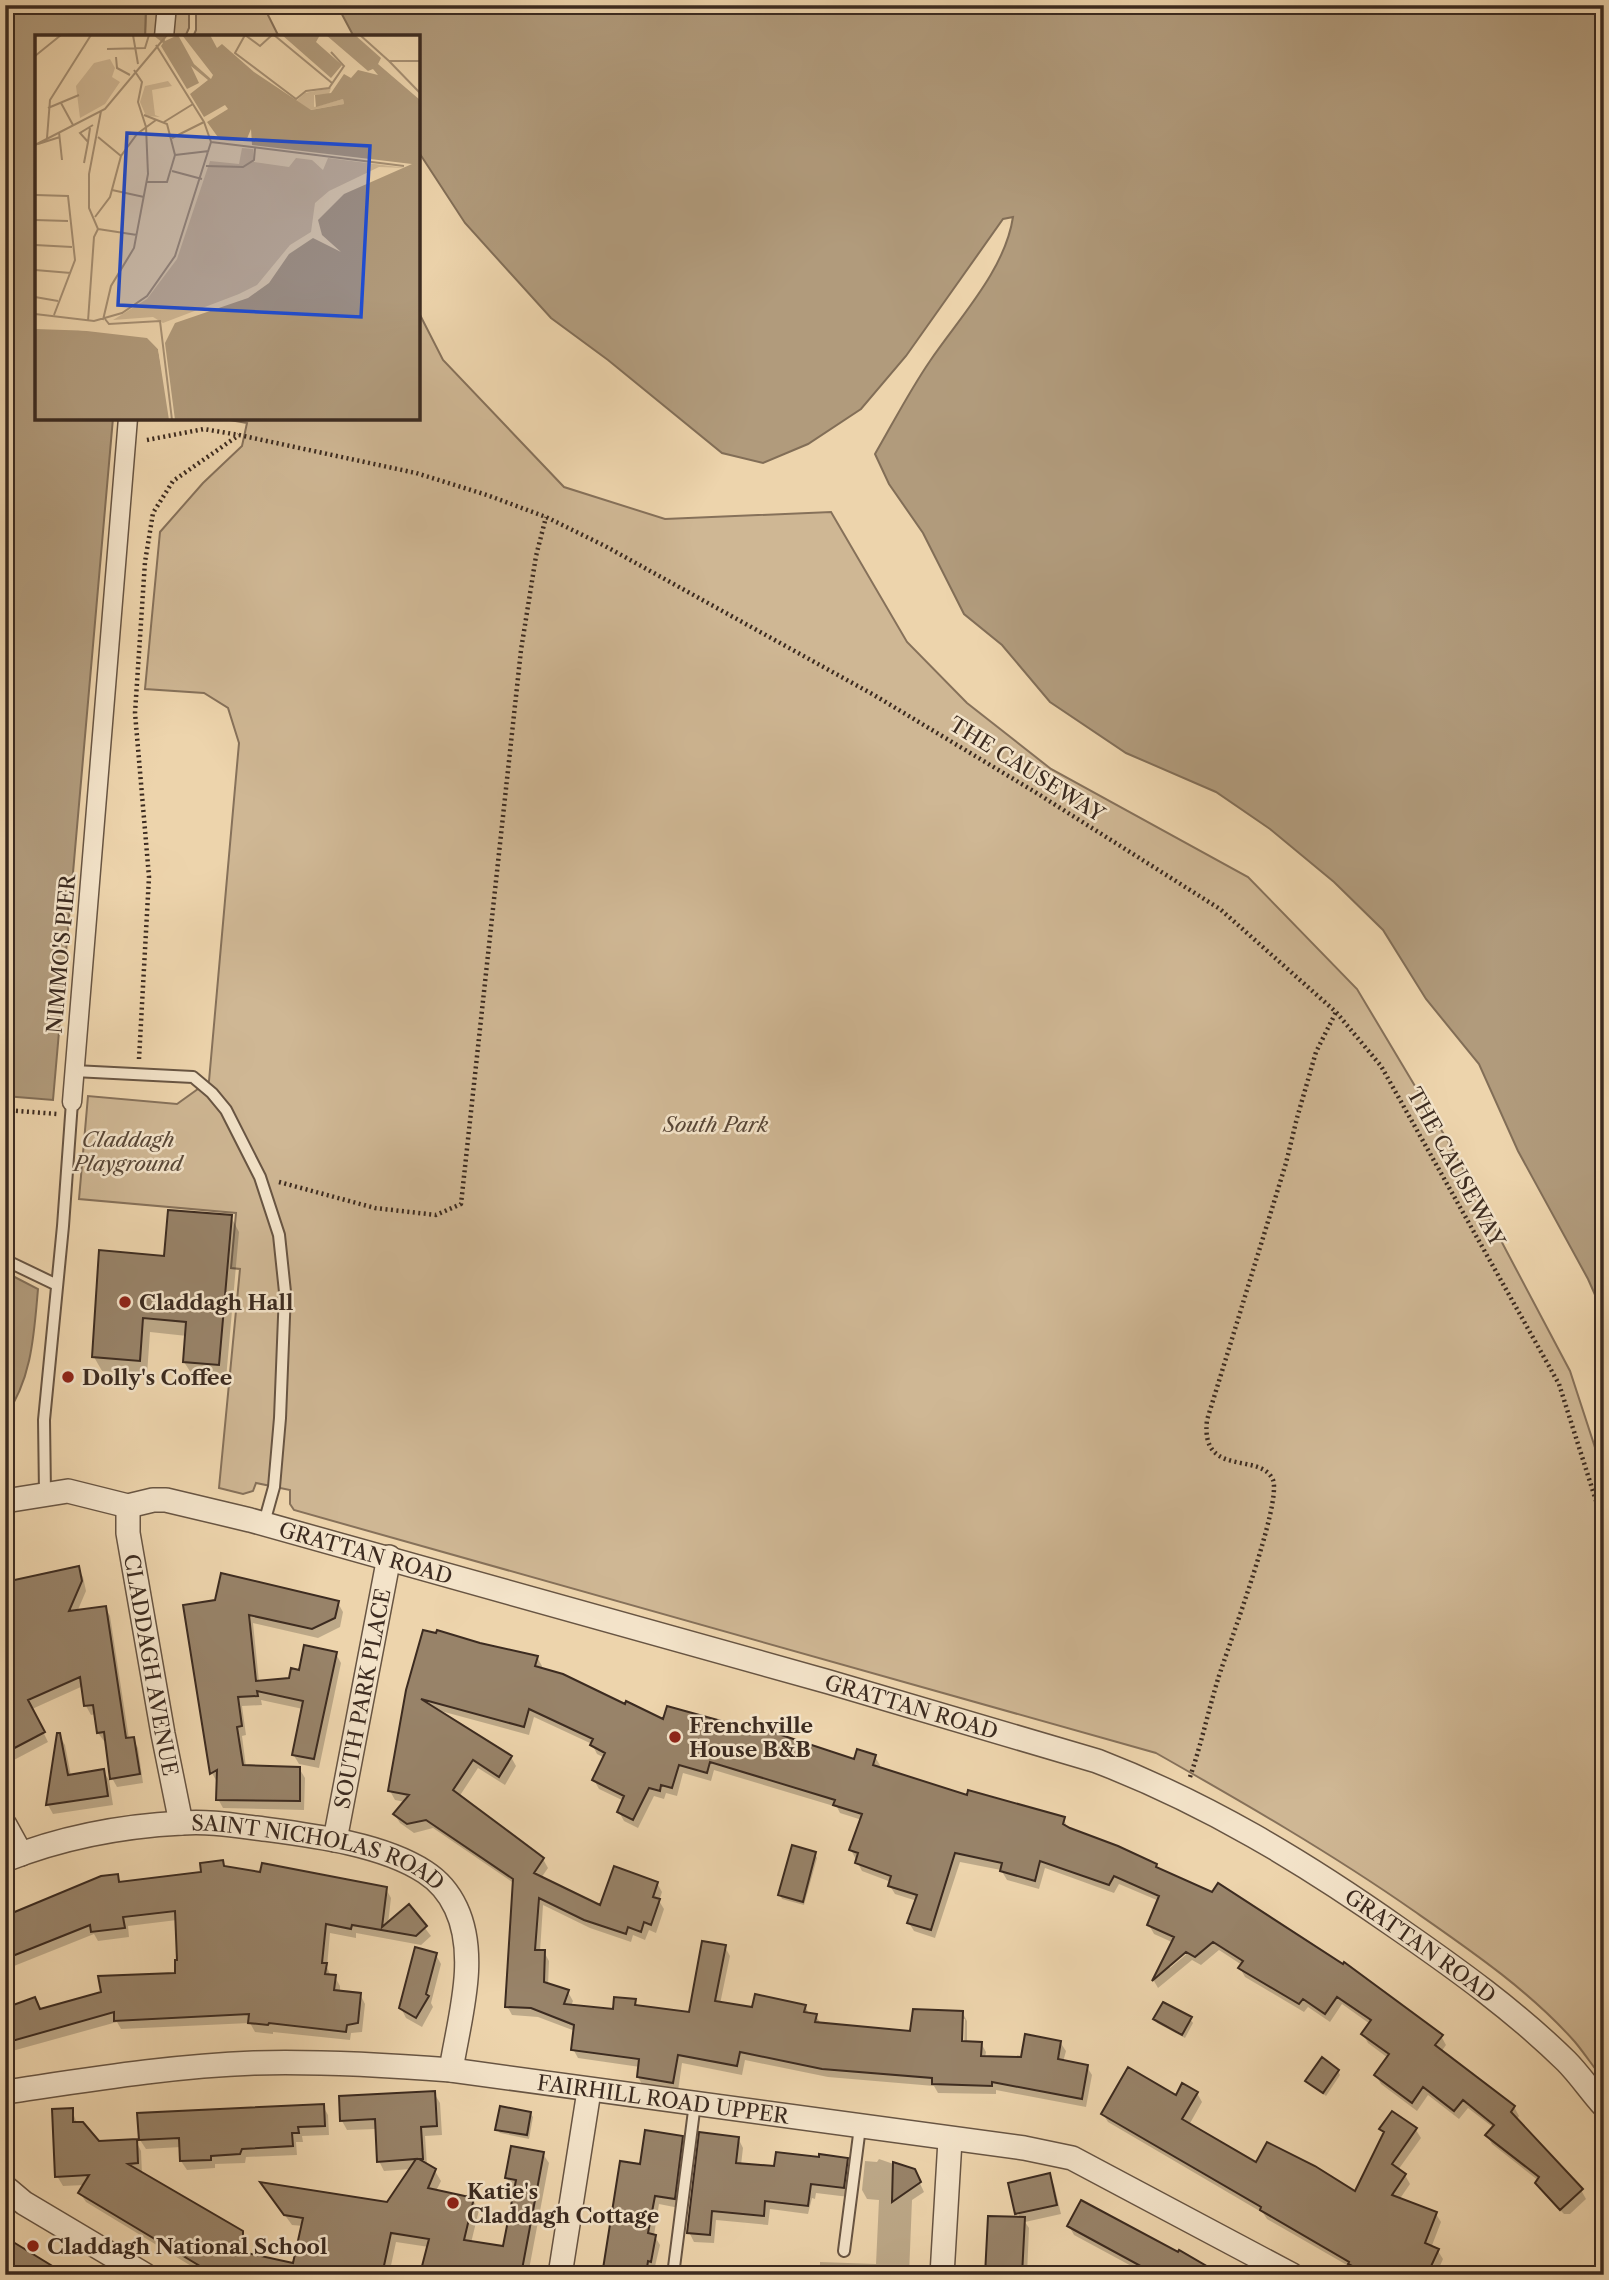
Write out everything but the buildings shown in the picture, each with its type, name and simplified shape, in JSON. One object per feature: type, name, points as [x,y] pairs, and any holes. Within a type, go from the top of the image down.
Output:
[{"type":"street","points":[[164,35],[167,5]]},
{"type":"street","name":"NIMMO'S PIER","points":[[72,1108],[128,420]]},
{"type":"street","points":[[5,1501],[68,1491],[128,1506]]},
{"type":"street","name":"GRATTAN ROAD","points":[[128,1506],[166,1500],[264,1523],[829,1682],[1097,1761],[1174,1793],[1266,1841],[1352,1895],[1510,2010],[1568,2063],[1604,2106]]},
{"type":"street","name":"CLADDAGH AVENUE","points":[[128,1506],[128,1534],[181,1823]]},
{"type":"street","name":"SOUTH PARK PLACE","points":[[335,1840],[389,1557]]},
{"type":"street","name":"SAINT NICHOLAS ROAD","points":[[13,1857],[105,1833],[181,1823],[225,1824],[335,1840],[408,1862],[439,1883],[456,1909],[467,1946],[467,1978],[451,2070]]},
{"type":"street","points":[[5,1825],[13,1857]]},
{"type":"street","name":"FAIRHILL ROAD UPPER","points":[[5,2092],[99,2078],[253,2063],[373,2064],[451,2070],[589,2091],[1024,2148],[1072,2158],[1292,2275]]},
{"type":"street","points":[[560,2275],[589,2091]]},
{"type":"street","points":[[942,2275],[950,2140]]},
{"type":"street","points":[[5,2187],[43,2215],[145,2275]]},
{"type":"lane","points":[[74,1071],[193,1077],[226,1111],[260,1177],[279,1235],[285,1292],[280,1418],[274,1487],[264,1523]]},
{"type":"lane","name":"NIMMO'S PIER","points":[[45,1493],[44,1420],[72,1108]]},
{"type":"lane","points":[[5,1260],[57,1285]]},
{"type":"lane","points":[[673,2275],[695,2103]]},
{"type":"lane","points":[[844,2250],[860,2127]]},
{"type":"path","name":"THE CAUSEWAY","points":[[125,445],[204,429],[416,473],[545,517],[615,552],[874,695],[1058,806],[1220,909],[1336,1012],[1381,1066],[1559,1384],[1604,1526]]},
{"type":"path","points":[[138,1074],[149,877],[135,713],[145,562],[153,513],[173,481],[239,435]]},
{"type":"path","points":[[260,1177],[375,1208],[436,1215],[461,1204],[521,650],[545,517]]},
{"type":"path","points":[[1189,1777],[1266,1534],[1275,1487],[1272,1477],[1263,1470],[1215,1453],[1206,1440],[1207,1420],[1286,1163],[1316,1052],[1336,1012]]},
{"type":"path","points":[[5,1110],[72,1108]]},
{"type":"green space","points":[[146,5],[162,5],[159,35],[145,35]]},
{"type":"green space","points":[[172,5],[189,5],[189,28],[186,35],[170,35]]},
{"type":"green space","points":[[196,5],[263,5],[278,35],[194,35]]},
{"type":"green space","name":"South Park","points":[[420,315],[443,360],[564,487],[665,519],[831,512],[907,642],[967,703],[1051,769],[1248,877],[1357,989],[1452,1148],[1570,1371],[1604,1475],[1604,2080],[1557,2023],[1519,1988],[1478,1956],[1351,1869],[1156,1753],[294,1510],[290,1504],[290,1490],[256,1483],[253,1491],[243,1494],[219,1488],[240,1269],[231,1268],[236,1213],[79,1199],[88,1096],[177,1104],[209,1081],[239,743],[228,708],[204,693],[145,689],[160,532],[203,483],[242,446],[247,423],[230,420],[420,420]]},
{"type":"shaded area","points":[[5,5],[146,5],[145,35],[35,35],[35,420],[113,420],[53,1100],[5,1096]]},
{"type":"shaded area","points":[[337,5],[1604,5],[1604,1315],[1588,1279],[1518,1151],[1479,1064],[1426,999],[1383,930],[1334,882],[1270,829],[1216,792],[1126,753],[1050,702],[1002,645],[964,614],[923,533],[889,484],[875,454],[923,372],[991,274],[1001,256],[1013,217],[1003,219],[906,356],[861,409],[808,444],[763,463],[722,453],[608,360],[551,318],[465,223],[420,154],[420,35],[353,35]]},
{"type":"shaded area","points":[[5,1147],[12,1165],[14,1183],[5,1221]]},
{"type":"shaded area","points":[[5,1272],[38,1289],[33,1339],[26,1372],[5,1417]]},
{"type":"place","name":"Claddagh Hall","points":[[125,1302]]},
{"type":"place","name":"Dolly's Coffee","points":[[68,1377]]},
{"type":"place","name":"Frenchville House B&B","points":[[675,1737]]},
{"type":"place","name":"Katie's Claddagh Cottage","points":[[453,2203]]},
{"type":"place","name":"Claddagh National School","points":[[33,2246]]},
{"type":"park label","name":"Claddagh Playground","points":[[128,1151]]}]
